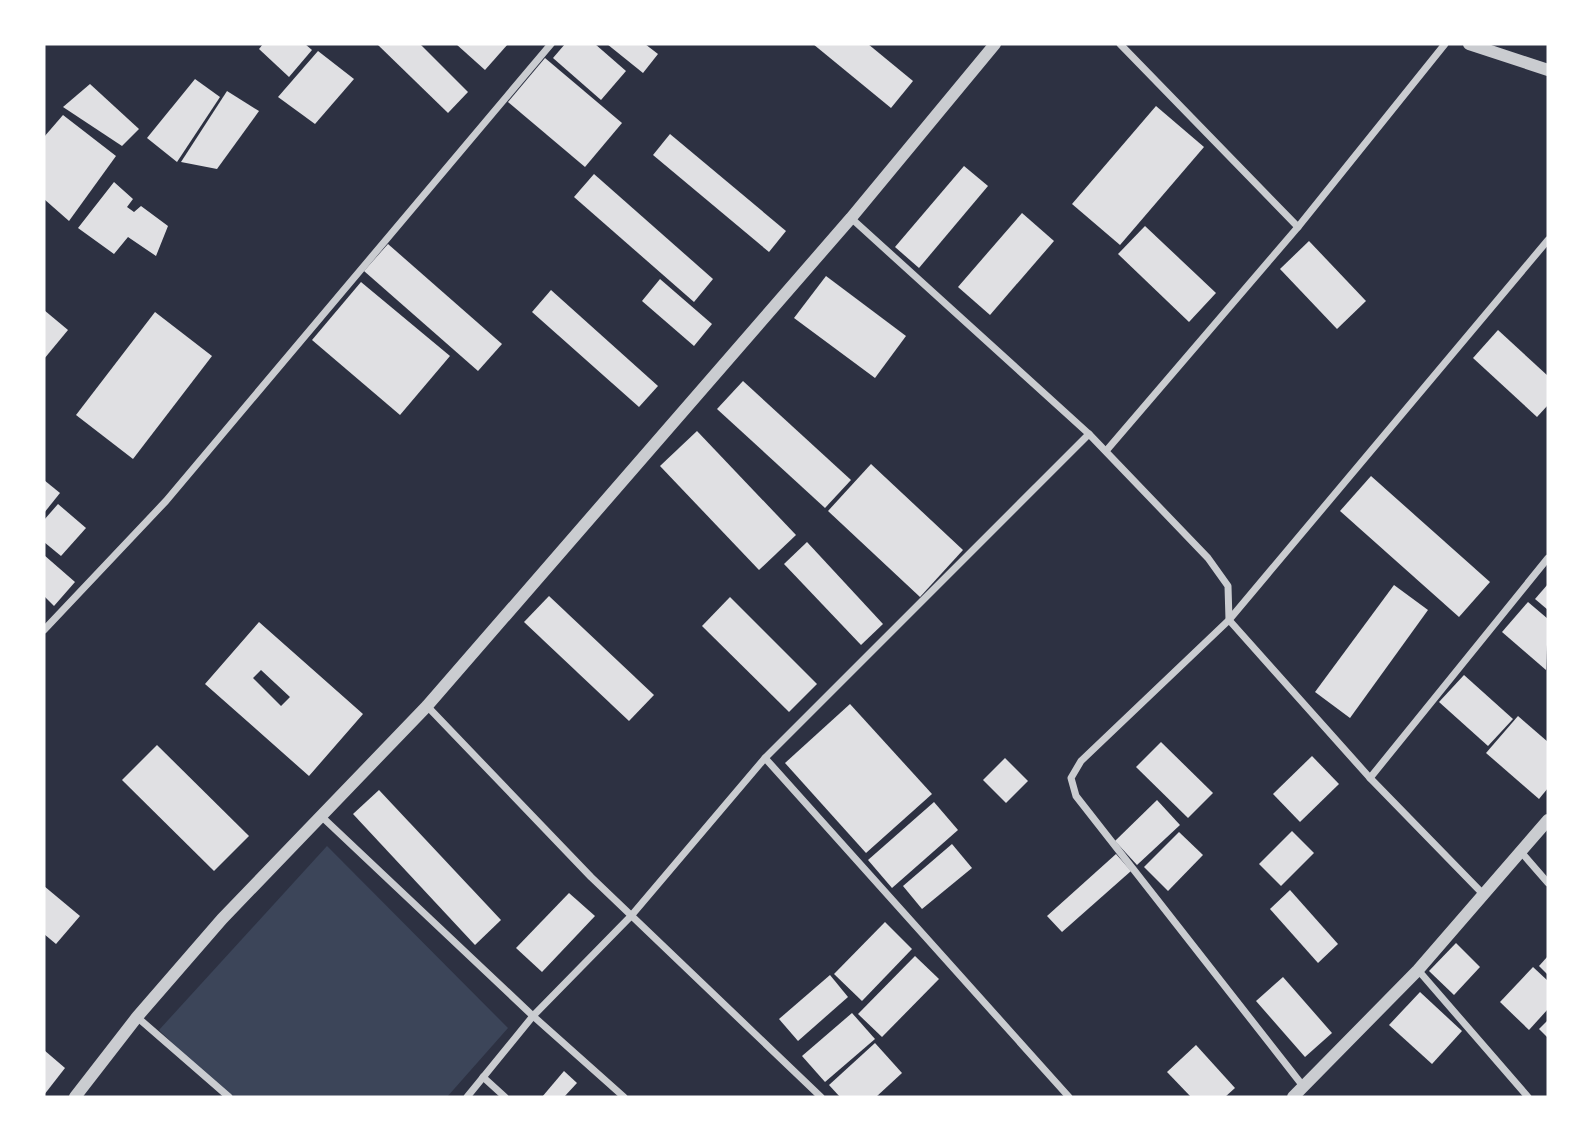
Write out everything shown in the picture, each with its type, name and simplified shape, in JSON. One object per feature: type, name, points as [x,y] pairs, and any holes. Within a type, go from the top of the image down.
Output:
[{"type":"street","points":[[44,630],[166,501],[551,44]]},
{"type":"street","points":[[75,1097],[137,1017],[222,919],[427,706],[851,218],[995,44]]},
{"type":"street","points":[[1120,44],[1298,227]]},
{"type":"street","points":[[1106,451],[1298,227],[1445,44]]},
{"type":"street","points":[[1469,44],[1548,70]]},
{"type":"street","points":[[851,218],[1089,434],[1208,558],[1228,586],[1229,620],[1370,778],[1485,895]]},
{"type":"street","points":[[1303,1086],[1072,788],[1071,778],[1081,761],[1229,620],[1548,240]]},
{"type":"street","points":[[467,1097],[533,1016],[631,916],[765,758],[1089,434]]},
{"type":"street","points":[[1370,778],[1548,558]]},
{"type":"street","points":[[427,706],[631,916],[821,1097]]},
{"type":"street","points":[[765,758],[1069,1097]]},
{"type":"street","points":[[320,815],[533,1016],[624,1097]]},
{"type":"street","points":[[1293,1097],[1418,970],[1548,820]]},
{"type":"street","points":[[1522,853],[1548,883]]},
{"type":"street","points":[[1418,970],[1528,1097]]},
{"type":"street","points":[[137,1017],[229,1097]]},
{"type":"street","points":[[482,1077],[505,1097]]},
{"type":"shaded area","points":[[327,846],[508,1028],[447,1097],[228,1097],[159,1030]]},
{"type":"building","points":[[263,44],[305,44],[312,50],[289,77],[259,49]]},
{"type":"building","points":[[377,44],[420,44],[468,92],[448,113]]},
{"type":"building","points":[[456,44],[508,44],[485,70]]},
{"type":"building","points":[[565,44],[595,44],[626,71],[601,100],[553,58]]},
{"type":"building","points":[[607,44],[645,44],[658,54],[643,73]]},
{"type":"building","points":[[813,44],[868,44],[913,81],[891,108]]},
{"type":"building","points":[[318,51],[354,79],[315,124],[278,97]]},
{"type":"building","points":[[545,58],[622,123],[585,167],[508,102]]},
{"type":"building","points":[[195,79],[220,97],[177,162],[147,138]]},
{"type":"building","points":[[90,84],[139,129],[122,146],[63,107]]},
{"type":"building","points":[[227,91],[259,111],[217,169],[181,162]]},
{"type":"building","points":[[1156,106],[1204,147],[1120,245],[1072,204]]},
{"type":"building","points":[[63,115],[116,156],[69,221],[44,199],[44,137]]},
{"type":"building","points":[[670,134],[786,231],[769,252],[653,155]]},
{"type":"building","points":[[964,166],[988,186],[919,268],[895,247]]},
{"type":"building","points":[[594,174],[713,279],[694,302],[574,197]]},
{"type":"building","points":[[114,182],[133,199],[127,207],[134,212],[141,206],[168,226],[156,256],[128,237],[114,254],[78,228]]},
{"type":"building","points":[[1022,213],[1054,241],[990,315],[958,287]]},
{"type":"building","points":[[1145,226],[1216,293],[1189,322],[1118,254]]},
{"type":"building","points":[[1309,241],[1366,301],[1337,329],[1280,269]]},
{"type":"building","points":[[388,244],[502,344],[478,371],[364,271]]},
{"type":"building","points":[[826,276],[906,336],[875,378],[794,318]]},
{"type":"building","points":[[660,279],[712,324],[694,346],[642,301]]},
{"type":"building","points":[[361,282],[450,356],[400,415],[312,340]]},
{"type":"building","points":[[551,290],[658,386],[639,407],[532,312]]},
{"type":"building","points":[[44,310],[68,330],[44,359]]},
{"type":"building","points":[[155,312],[212,356],[133,459],[76,415]]},
{"type":"building","points":[[1498,330],[1548,376],[1548,405],[1537,417],[1473,358]]},
{"type":"building","points":[[743,381],[851,480],[825,508],[717,409]]},
{"type":"building","points":[[697,431],[796,535],[759,570],[660,466]]},
{"type":"building","points":[[871,464],[963,550],[920,597],[828,511]]},
{"type":"building","points":[[1371,476],[1490,582],[1459,617],[1340,511]]},
{"type":"building","points":[[44,480],[60,493],[44,513]]},
{"type":"building","points":[[58,504],[86,528],[61,556],[44,542],[44,520]]},
{"type":"building","points":[[807,542],[883,624],[861,645],[784,564]]},
{"type":"building","points":[[44,555],[75,582],[54,606],[44,596]]},
{"type":"building","points":[[1548,584],[1548,610],[1535,599]]},
{"type":"building","points":[[1394,585],[1428,610],[1350,718],[1315,692]]},
{"type":"building","points":[[549,596],[654,695],[629,721],[524,622]]},
{"type":"building","points":[[730,597],[817,684],[789,712],[702,626]]},
{"type":"building","points":[[1528,602],[1548,619],[1546,670],[1502,632]]},
{"type":"building","points":[[259,622],[363,714],[309,776],[205,684]],"holes":[[[261,670],[290,697],[281,706],[253,678]]]},
{"type":"building","points":[[1464,675],[1513,719],[1488,746],[1439,702]]},
{"type":"building","points":[[850,704],[932,794],[866,853],[785,763]]},
{"type":"building","points":[[1518,716],[1548,742],[1548,788],[1539,799],[1486,753]]},
{"type":"building","points":[[1161,742],[1213,793],[1188,818],[1136,767]]},
{"type":"building","points":[[157,745],[249,836],[214,871],[122,780]]},
{"type":"building","points":[[1312,756],[1339,784],[1300,822],[1273,794]]},
{"type":"building","points":[[1005,758],[1028,781],[1006,803],[983,780]]},
{"type":"building","points":[[379,790],[501,920],[475,945],[353,814]]},
{"type":"building","points":[[1157,800],[1180,825],[1137,865],[1115,841]]},
{"type":"building","points":[[934,802],[958,830],[892,888],[868,860]]},
{"type":"building","points":[[1292,831],[1314,853],[1281,886],[1259,864]]},
{"type":"building","points":[[1179,832],[1203,855],[1168,891],[1144,867]]},
{"type":"building","points":[[952,844],[972,868],[922,909],[903,886]]},
{"type":"building","points":[[1116,854],[1131,871],[1062,932],[1047,916]]},
{"type":"building","points":[[44,886],[80,916],[56,944],[44,934]]},
{"type":"building","points":[[1290,890],[1338,944],[1318,963],[1270,909]]},
{"type":"building","points":[[569,893],[595,916],[542,972],[516,948]]},
{"type":"building","points":[[885,922],[912,949],[862,1001],[834,974]]},
{"type":"building","points":[[1456,943],[1480,967],[1454,995],[1429,971]]},
{"type":"building","points":[[915,956],[939,979],[882,1037],[858,1014]]},
{"type":"building","points":[[1548,956],[1548,975],[1539,966]]},
{"type":"building","points":[[1533,967],[1548,981],[1548,1009],[1529,1030],[1500,1002]]},
{"type":"building","points":[[830,975],[848,997],[798,1041],[779,1019]]},
{"type":"building","points":[[1283,977],[1332,1033],[1305,1057],[1256,1001]]},
{"type":"building","points":[[1420,992],[1462,1031],[1432,1064],[1389,1025]]},
{"type":"building","points":[[852,1013],[875,1039],[825,1082],[802,1056]]},
{"type":"building","points":[[1548,1020],[1548,1038],[1539,1029]]},
{"type":"building","points":[[875,1043],[902,1073],[876,1097],[840,1097],[829,1085]]},
{"type":"building","points":[[1196,1045],[1235,1088],[1225,1097],[1191,1097],[1167,1072]]},
{"type":"building","points":[[44,1050],[65,1068],[44,1095]]},
{"type":"building","points":[[564,1071],[577,1083],[564,1097],[542,1097]]}]
